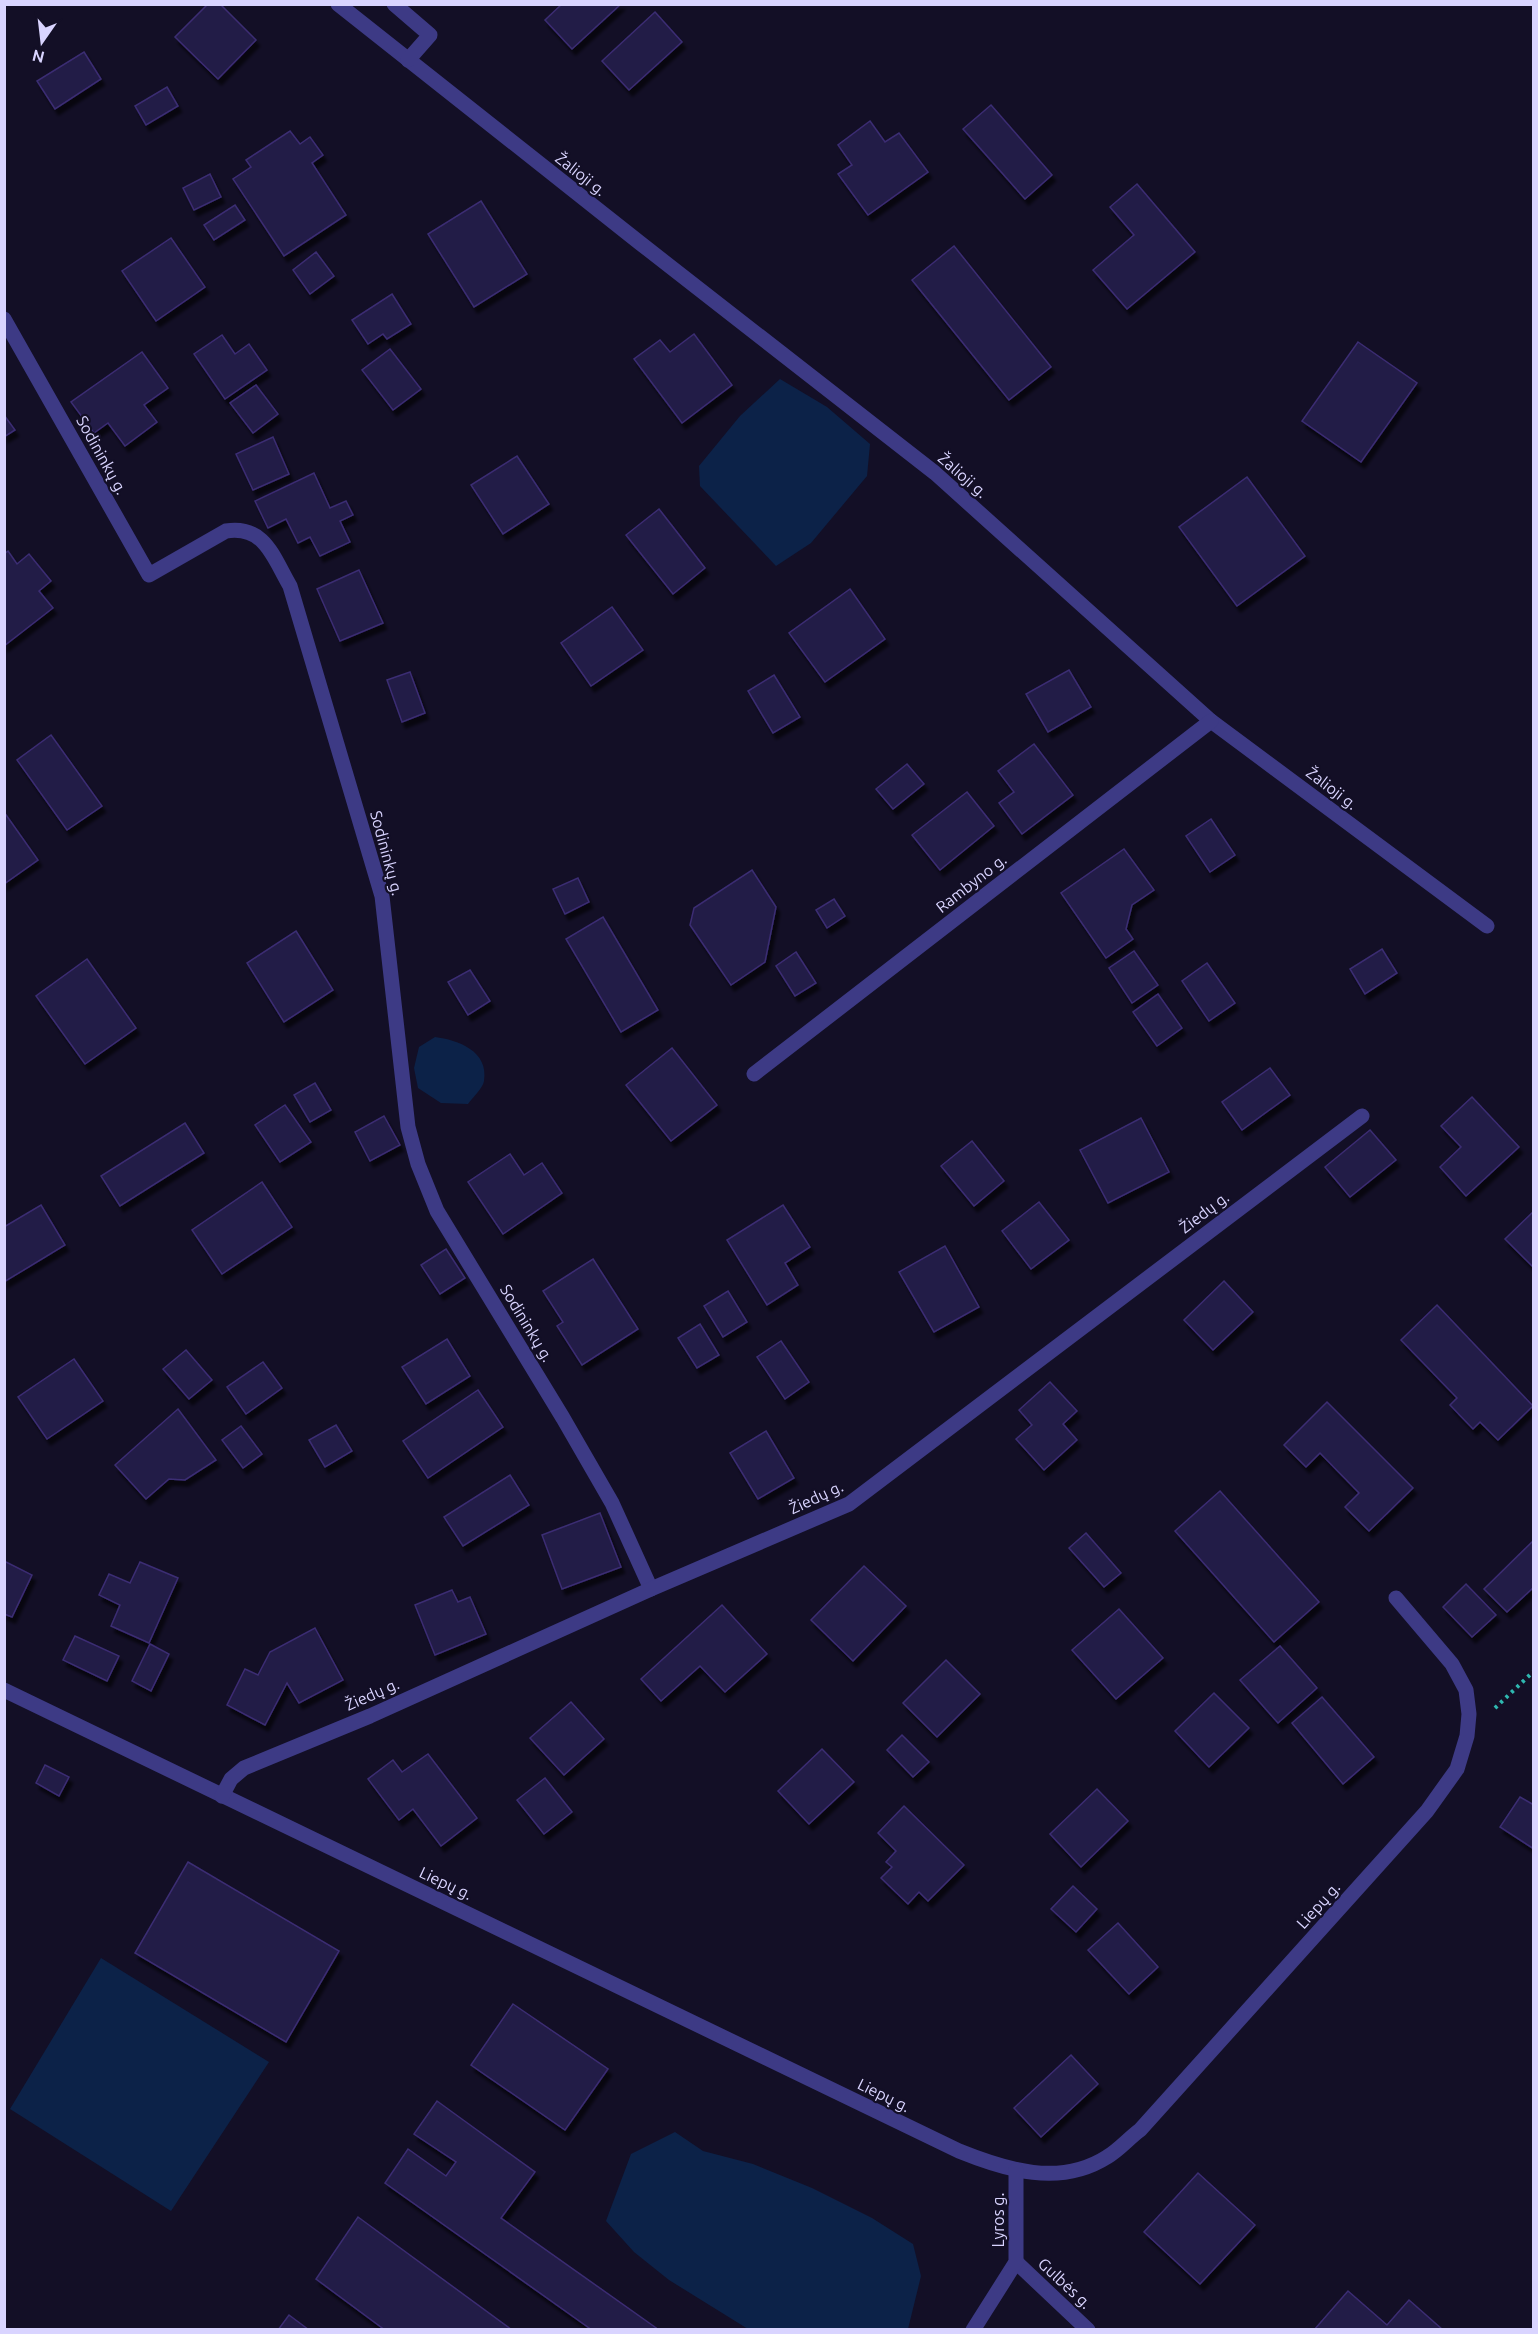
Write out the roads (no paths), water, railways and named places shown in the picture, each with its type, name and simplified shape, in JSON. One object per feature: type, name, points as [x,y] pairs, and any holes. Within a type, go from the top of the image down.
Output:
[{"type":"street","name":"Žalioji g.","points":[[338,4],[935,472],[1211,721],[1487,926]]},
{"type":"street","points":[[394,4],[430,35],[408,60]]},
{"type":"street","name":"Sodininkų g.","points":[[4,319],[149,575],[226,531],[239,529],[253,533],[263,540],[290,586],[382,896],[408,1127],[418,1164],[437,1211],[612,1503],[651,1589]]},
{"type":"street","name":"Rambyno g.","points":[[754,1074],[1211,721]]},
{"type":"street","name":"Žiedų g.","points":[[222,1796],[231,1779],[244,1768],[370,1716],[651,1589],[849,1504],[1362,1116]]},
{"type":"street","name":"Liepų g.","points":[[4,1690],[958,2151],[990,2164],[1045,2174],[1076,2171],[1107,2157],[1140,2130],[1427,1811],[1457,1769],[1467,1736],[1469,1714],[1467,1689],[1452,1664],[1396,1598]]},
{"type":"street","name":"Lyros g.","points":[[973,2330],[1016,2262],[1016,2170]]},
{"type":"street","name":"Gulbės g.","points":[[1016,2262],[1088,2330]]},
{"type":"water","points":[[780,379],[827,407],[870,444],[867,476],[811,543],[776,566],[700,486],[699,466],[740,416]]},
{"type":"water","points":[[435,1037],[462,1044],[477,1055],[482,1062],[483,1084],[468,1104],[441,1103],[418,1088],[414,1068],[419,1047]]},
{"type":"water","points":[[101,1958],[269,2062],[171,2211],[10,2109]]},
{"type":"water","points":[[675,2132],[703,2151],[753,2164],[812,2188],[872,2218],[913,2244],[921,2276],[908,2329],[748,2329],[669,2280],[634,2252],[606,2221],[631,2154]]}]
